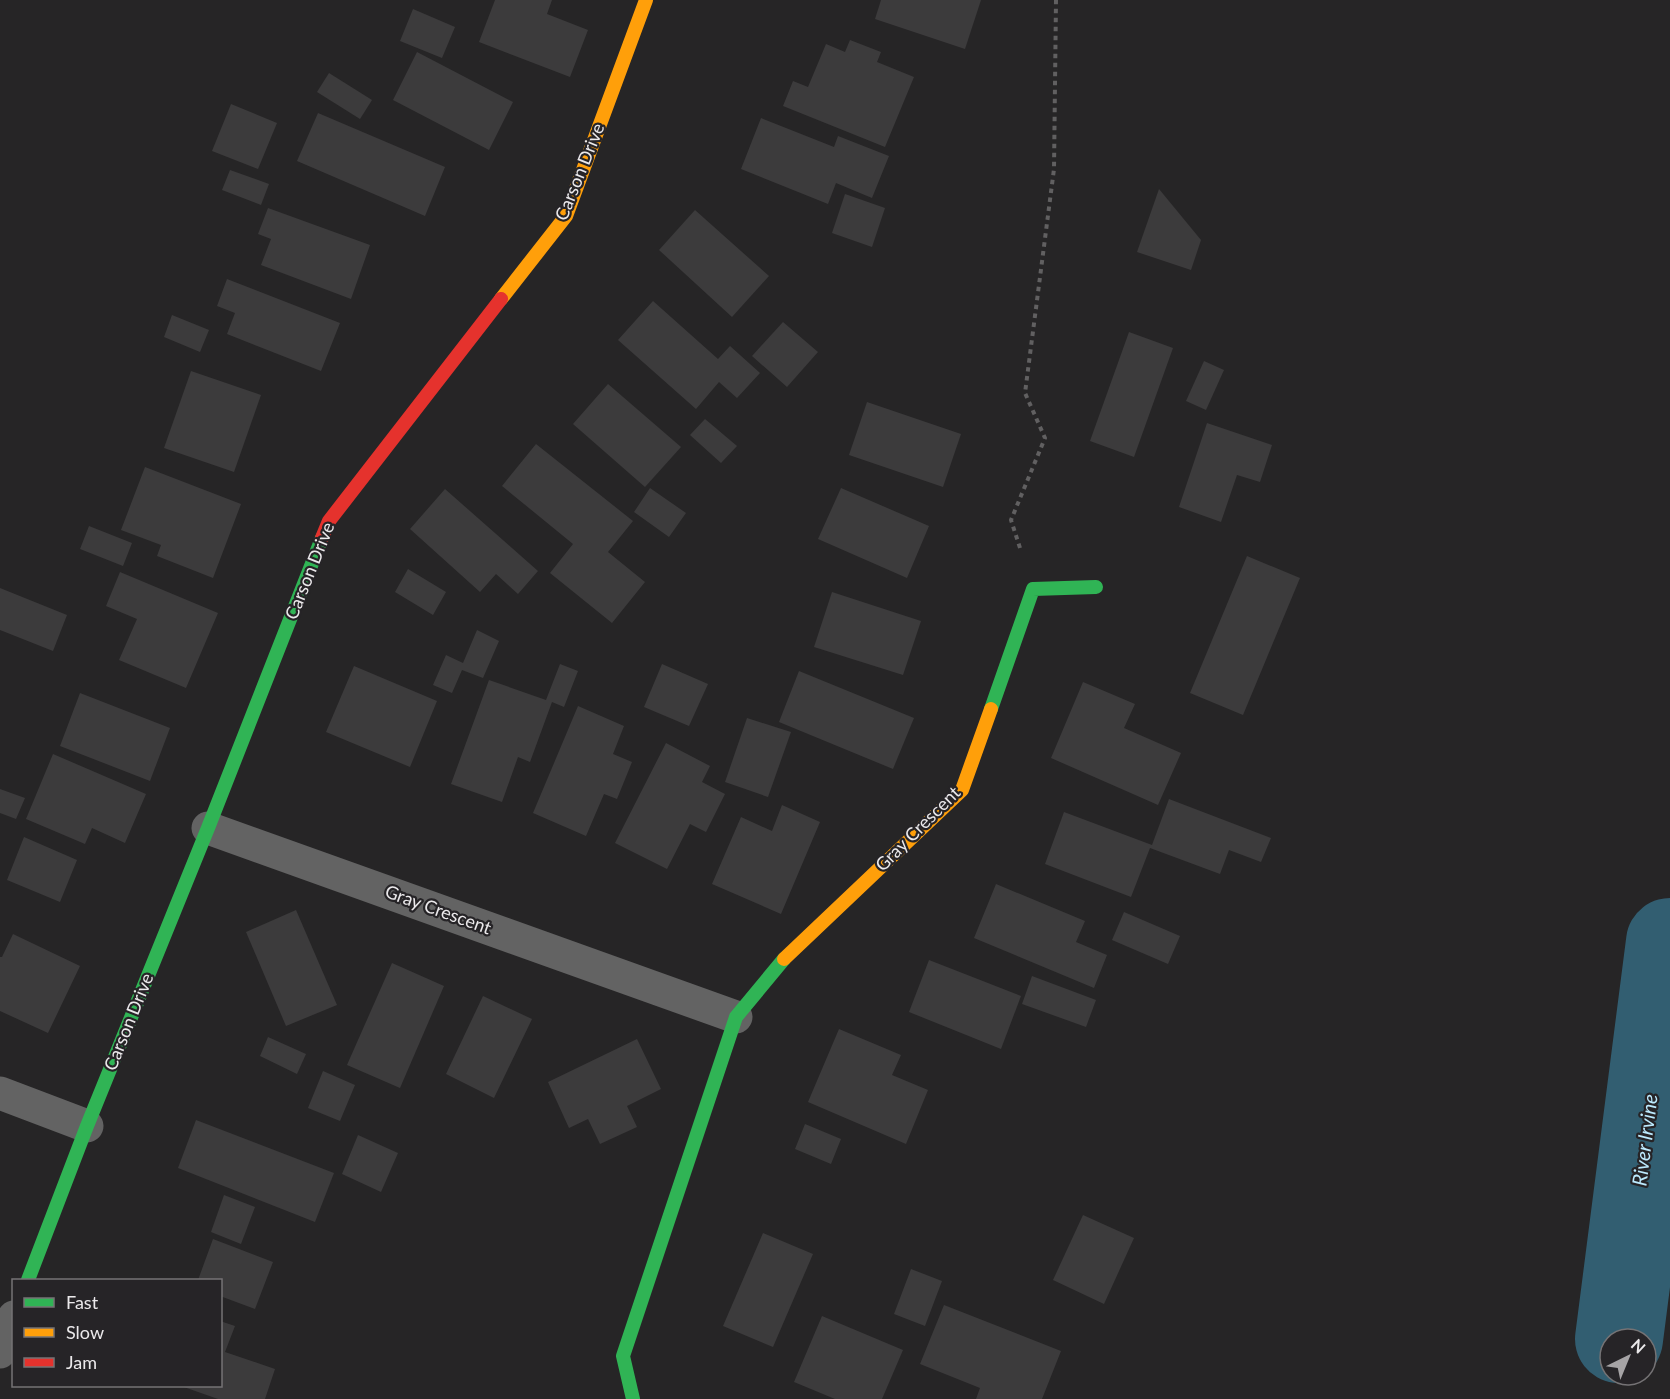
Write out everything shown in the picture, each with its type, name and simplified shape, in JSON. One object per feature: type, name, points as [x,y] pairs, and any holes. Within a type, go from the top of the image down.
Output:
[{"type":"street","name":"Carson Drive","points":[[29,1279],[87,1126],[329,521],[566,216],[646,0]]},
{"type":"street","points":[[1033,589],[1096,587]]},
{"type":"street","name":"Gray Crescent","points":[[633,1399],[623,1356],[736,1017],[789,953],[962,790],[1033,589]]},
{"type":"street","name":"Gray Crescent","points":[[208,828],[736,1017]]},
{"type":"street","points":[[0,1093],[87,1126]]},
{"type":"street","points":[[0,1352],[12,1322]]},
{"type":"path","points":[[1033,589],[1011,520],[1045,438],[1025,393],[1054,169],[1056,0]]},
{"type":"building","points":[[495,0],[552,0],[547,14],[588,30],[570,77],[479,42]]},
{"type":"building","points":[[881,0],[981,0],[965,49],[875,19]]},
{"type":"building","points":[[413,9],[455,27],[442,58],[400,41]]},
{"type":"building","points":[[850,40],[881,52],[877,62],[914,77],[885,147],[783,106],[793,81],[808,87],[826,44],[845,52]]},
{"type":"building","points":[[417,52],[513,102],[489,150],[393,100]]},
{"type":"building","points":[[329,73],[372,100],[360,119],[317,92]]},
{"type":"building","points":[[231,104],[277,123],[258,169],[212,151]]},
{"type":"building","points":[[318,113],[445,167],[425,216],[297,161]]},
{"type":"building","points":[[761,118],[834,147],[838,136],[889,156],[872,198],[836,183],[828,204],[741,169]]},
{"type":"building","points":[[230,170],[269,184],[261,205],[222,190]]},
{"type":"building","points":[[1159,189],[1201,240],[1191,270],[1137,252]]},
{"type":"building","points":[[845,194],[885,208],[872,247],[832,233]]},
{"type":"building","points":[[268,208],[370,245],[351,299],[261,265],[271,239],[258,234]]},
{"type":"building","points":[[695,210],[769,276],[732,317],[659,250]]},
{"type":"building","points":[[227,279],[340,323],[321,371],[227,334],[235,313],[217,306]]},
{"type":"building","points":[[653,301],[718,359],[730,346],[760,373],[737,398],[719,382],[696,409],[618,340]]},
{"type":"building","points":[[172,315],[209,330],[200,352],[164,337]]},
{"type":"building","points":[[783,322],[818,352],[787,387],[752,356]]},
{"type":"building","points":[[1129,332],[1173,348],[1134,457],[1090,441]]},
{"type":"building","points":[[1204,361],[1224,370],[1206,410],[1186,401]]},
{"type":"building","points":[[191,371],[261,395],[234,472],[164,448]]},
{"type":"building","points":[[608,384],[681,447],[645,487],[573,424]]},
{"type":"building","points":[[867,402],[961,434],[943,487],[849,455]]},
{"type":"building","points":[[705,419],[737,446],[721,463],[690,435]]},
{"type":"building","points":[[1207,423],[1272,445],[1260,482],[1237,475],[1221,522],[1179,507]]},
{"type":"building","points":[[536,444],[633,521],[608,552],[645,582],[612,623],[550,573],[573,544],[502,486]]},
{"type":"building","points":[[145,467],[241,504],[213,578],[157,556],[161,545],[121,530]]},
{"type":"building","points":[[650,488],[686,513],[669,537],[634,512]]},
{"type":"building","points":[[841,488],[929,526],[907,578],[818,539]]},
{"type":"building","points":[[445,489],[538,571],[518,594],[496,574],[480,592],[410,529]]},
{"type":"building","points":[[89,526],[132,543],[123,566],[80,549]]},
{"type":"building","points":[[1247,556],[1300,578],[1243,715],[1190,693]]},
{"type":"building","points":[[408,569],[446,592],[433,615],[395,592]]},
{"type":"building","points":[[120,572],[218,613],[186,688],[119,660],[137,619],[106,606]]},
{"type":"building","points":[[0,588],[67,615],[53,651],[0,630]]},
{"type":"building","points":[[832,592],[921,621],[903,675],[814,647]]},
{"type":"building","points":[[477,630],[499,641],[483,678],[462,670],[452,693],[433,685],[446,655],[463,663]]},
{"type":"building","points":[[560,664],[578,671],[564,707],[552,702],[530,762],[518,757],[502,802],[451,784],[489,680],[546,700]]},
{"type":"building","points":[[662,664],[708,684],[689,726],[644,707]]},
{"type":"building","points":[[354,666],[437,701],[410,767],[326,732]]},
{"type":"building","points":[[799,671],[914,718],[893,769],[779,722]]},
{"type":"building","points":[[1083,682],[1135,704],[1124,728],[1181,753],[1158,805],[1051,758]]},
{"type":"building","points":[[80,693],[170,728],[150,781],[60,746]]},
{"type":"building","points":[[578,706],[624,726],[613,754],[632,762],[617,799],[604,794],[586,836],[533,813]]},
{"type":"building","points":[[747,718],[791,732],[768,797],[725,782]]},
{"type":"building","points":[[666,743],[710,766],[702,782],[725,794],[706,832],[690,824],[667,869],[615,843]]},
{"type":"building","points":[[53,754],[146,794],[125,843],[92,828],[85,844],[26,819]]},
{"type":"building","points":[[0,789],[25,798],[16,819],[0,813]]},
{"type":"building","points":[[1169,799],[1271,838],[1261,862],[1229,850],[1220,874],[1150,848],[1131,897],[1045,864],[1064,812],[1152,845]]},
{"type":"building","points":[[782,805],[820,822],[781,914],[712,884],[741,817],[772,831]]},
{"type":"building","points":[[24,837],[77,860],[60,902],[7,880]]},
{"type":"building","points":[[996,884],[1085,921],[1076,942],[1107,955],[1094,988],[974,938]]},
{"type":"building","points":[[296,910],[337,1005],[286,1026],[246,932]]},
{"type":"building","points":[[1124,912],[1180,936],[1168,964],[1112,940]]},
{"type":"building","points":[[13,934],[80,966],[48,1033],[0,1011],[0,957]]},
{"type":"building","points":[[929,960],[1021,996],[1001,1049],[909,1012]]},
{"type":"building","points":[[392,963],[444,986],[400,1088],[347,1065]]},
{"type":"building","points":[[1032,976],[1096,1000],[1086,1027],[1022,1004]]},
{"type":"building","points":[[483,996],[532,1019],[494,1098],[446,1074]]},
{"type":"building","points":[[839,1029],[901,1055],[892,1075],[928,1090],[906,1144],[808,1102]]},
{"type":"building","points":[[268,1037],[306,1054],[297,1074],[260,1056]]},
{"type":"building","points":[[637,1039],[661,1089],[627,1106],[637,1127],[600,1144],[588,1119],[569,1128],[548,1082]]},
{"type":"building","points":[[323,1071],[355,1085],[340,1121],[308,1108]]},
{"type":"building","points":[[196,1120],[334,1173],[315,1222],[178,1168]]},
{"type":"building","points":[[805,1124],[841,1139],[831,1164],[795,1149]]},
{"type":"building","points":[[358,1135],[398,1153],[381,1192],[342,1174]]},
{"type":"building","points":[[224,1195],[255,1207],[241,1244],[211,1232]]},
{"type":"building","points":[[1083,1215],[1134,1238],[1104,1304],[1053,1280]]},
{"type":"building","points":[[763,1233],[813,1254],[773,1347],[723,1326]]},
{"type":"building","points":[[213,1239],[273,1262],[255,1309],[222,1297],[222,1279],[198,1279]]},
{"type":"building","points":[[911,1269],[942,1281],[925,1326],[894,1314]]},
{"type":"building","points":[[944,1305],[1061,1351],[1042,1399],[976,1399],[980,1388],[920,1364]]},
{"type":"building","points":[[822,1316],[903,1350],[882,1399],[835,1399],[794,1382]]},
{"type":"building","points":[[222,1322],[235,1326],[225,1352],[275,1369],[265,1399],[218,1399],[184,1387],[222,1387]]},
{"type":"waterway","name":"River Irvine","points":[[1621,1327],[1670,942]]},
{"type":"traffic: fast","points":[[28,1279],[87,1126],[322,538]]},
{"type":"traffic: fast","points":[[991,709],[1033,589],[1096,587]]},
{"type":"traffic: fast","points":[[633,1399],[623,1356],[736,1017],[784,959]]},
{"type":"traffic: slow","points":[[501,299],[566,216],[646,0]]},
{"type":"traffic: slow","points":[[784,959],[962,790],[991,709]]},
{"type":"traffic: jam","points":[[322,538],[329,521],[501,299]]}]
